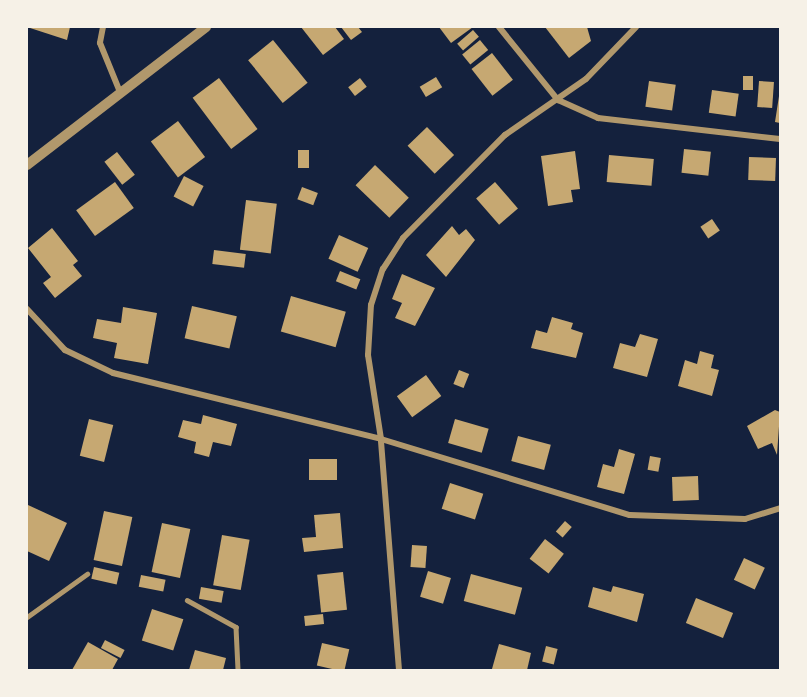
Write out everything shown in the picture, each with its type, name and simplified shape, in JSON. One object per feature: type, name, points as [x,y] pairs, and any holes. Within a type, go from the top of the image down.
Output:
[{"type":"street","points":[[103,27],[100,43],[120,92]]},
{"type":"street","points":[[27,165],[206,27]]},
{"type":"street","points":[[499,27],[558,100],[598,118],[780,139]]},
{"type":"street","points":[[399,670],[381,439],[368,355],[371,305],[383,269],[403,238],[505,135],[531,112],[558,100],[636,27]]},
{"type":"street","points":[[27,309],[65,350],[85,362],[381,439],[630,515],[745,519],[780,508]]},
{"type":"lane","points":[[27,617],[87,574]]},
{"type":"lane","points":[[187,600],[236,627],[238,670]]},
{"type":"building","points":[[27,27],[70,27],[67,40]]},
{"type":"building","points":[[301,27],[335,27],[344,39],[323,55]]},
{"type":"building","points":[[341,27],[358,27],[362,32],[351,40]]},
{"type":"building","points":[[439,27],[473,27],[451,43]]},
{"type":"building","points":[[545,27],[587,27],[591,41],[569,58]]},
{"type":"building","points":[[473,30],[479,37],[463,51],[457,44]]},
{"type":"building","points":[[273,40],[308,83],[283,103],[248,60]]},
{"type":"building","points":[[480,40],[488,50],[470,65],[462,54]]},
{"type":"building","points":[[492,53],[513,80],[492,96],[472,69]]},
{"type":"building","points":[[743,76],[753,76],[753,90],[743,90]]},
{"type":"building","points":[[436,77],[442,87],[426,97],[420,87]]},
{"type":"building","points":[[219,78],[258,129],[231,149],[193,98]]},
{"type":"building","points":[[360,78],[367,87],[355,96],[348,87]]},
{"type":"building","points":[[649,81],[676,85],[672,111],[645,107]]},
{"type":"building","points":[[759,81],[774,82],[772,108],[757,107]]},
{"type":"building","points":[[712,90],[739,94],[736,117],[709,113]]},
{"type":"building","points":[[780,96],[780,123],[775,122]]},
{"type":"building","points":[[178,121],[205,157],[178,177],[151,141]]},
{"type":"building","points":[[427,127],[454,155],[435,174],[408,146]]},
{"type":"building","points":[[684,149],[711,152],[708,176],[681,173]]},
{"type":"building","points":[[298,150],[309,150],[309,168],[298,168]]},
{"type":"building","points":[[575,151],[580,189],[571,190],[573,202],[548,206],[541,156]]},
{"type":"building","points":[[117,152],[135,175],[122,185],[104,162]]},
{"type":"building","points":[[609,155],[654,159],[651,186],[607,182]]},
{"type":"building","points":[[749,157],[776,158],[775,181],[748,180]]},
{"type":"building","points":[[375,165],[409,198],[389,218],[356,185]]},
{"type":"building","points":[[184,176],[204,186],[193,206],[174,196]]},
{"type":"building","points":[[115,182],[134,208],[95,236],[76,210]]},
{"type":"building","points":[[495,182],[518,208],[499,225],[476,198]]},
{"type":"building","points":[[302,187],[318,193],[313,205],[297,199]]},
{"type":"building","points":[[246,200],[277,204],[271,253],[240,250]]},
{"type":"building","points":[[712,219],[720,231],[708,238],[700,227]]},
{"type":"building","points":[[452,226],[459,235],[466,229],[475,240],[446,277],[426,255]]},
{"type":"building","points":[[52,228],[78,261],[73,265],[82,276],[55,298],[43,283],[51,277],[28,248]]},
{"type":"building","points":[[339,235],[368,248],[358,272],[328,259]]},
{"type":"building","points":[[214,250],[246,254],[244,268],[212,264]]},
{"type":"building","points":[[340,271],[360,279],[356,289],[336,281]]},
{"type":"building","points":[[402,274],[435,288],[415,326],[395,318],[402,303],[392,299]]},
{"type":"building","points":[[291,296],[346,312],[336,347],[281,332]]},
{"type":"building","points":[[192,306],[237,316],[229,349],[185,338]]},
{"type":"building","points":[[123,307],[157,313],[148,364],[114,358],[117,343],[93,338],[97,319],[121,323]]},
{"type":"building","points":[[552,317],[573,323],[571,329],[583,333],[576,358],[531,348],[536,330],[547,333]]},
{"type":"building","points":[[640,334],[658,339],[647,377],[613,368],[620,343],[635,347]]},
{"type":"building","points":[[700,351],[714,355],[711,368],[719,370],[712,396],[678,386],[685,360],[697,364]]},
{"type":"building","points":[[459,370],[469,374],[464,388],[453,384]]},
{"type":"building","points":[[426,375],[441,396],[412,417],[397,396]]},
{"type":"building","points":[[775,410],[780,412],[777,455],[772,443],[758,449],[747,426]]},
{"type":"building","points":[[203,415],[237,424],[231,446],[213,442],[209,457],[194,453],[196,442],[178,437],[183,420],[201,424]]},
{"type":"building","points":[[89,419],[113,425],[104,462],[80,456]]},
{"type":"building","points":[[455,419],[489,429],[482,453],[448,443]]},
{"type":"building","points":[[518,436],[551,445],[544,470],[511,461]]},
{"type":"building","points":[[619,449],[635,454],[624,494],[597,487],[603,464],[614,467]]},
{"type":"building","points":[[650,456],[661,458],[658,472],[648,470]]},
{"type":"building","points":[[309,459],[337,459],[337,480],[309,480]]},
{"type":"building","points":[[698,476],[699,500],[673,501],[672,477]]},
{"type":"building","points":[[450,483],[483,494],[475,519],[442,509]]},
{"type":"building","points":[[28,505],[67,523],[49,561],[27,551]]},
{"type":"building","points":[[104,511],[132,517],[122,566],[94,560]]},
{"type":"building","points":[[340,513],[343,548],[304,552],[302,538],[316,537],[314,515]]},
{"type":"building","points":[[565,521],[572,527],[563,537],[556,532]]},
{"type":"building","points":[[162,523],[190,529],[180,578],[152,572]]},
{"type":"building","points":[[222,535],[250,540],[241,590],[213,585]]},
{"type":"building","points":[[545,539],[564,554],[549,573],[530,559]]},
{"type":"building","points":[[412,545],[427,546],[425,568],[410,567]]},
{"type":"building","points":[[744,558],[765,568],[755,589],[734,580]]},
{"type":"building","points":[[94,567],[119,573],[117,585],[91,579]]},
{"type":"building","points":[[428,571],[451,578],[443,604],[420,597]]},
{"type":"building","points":[[343,572],[347,610],[321,613],[317,575]]},
{"type":"building","points":[[471,574],[522,588],[515,615],[464,601]]},
{"type":"building","points":[[141,575],[166,580],[163,592],[139,587]]},
{"type":"building","points":[[613,586],[644,594],[637,622],[588,607],[593,587],[611,592]]},
{"type":"building","points":[[201,587],[224,591],[222,603],[199,599]]},
{"type":"building","points":[[696,598],[733,613],[723,638],[686,623]]},
{"type":"building","points":[[152,609],[183,619],[173,651],[142,640]]},
{"type":"building","points":[[323,614],[324,624],[305,626],[304,616]]},
{"type":"building","points":[[105,640],[125,650],[121,658],[101,648]]},
{"type":"building","points":[[88,642],[118,659],[112,670],[72,670]]},
{"type":"building","points":[[322,643],[349,649],[345,670],[317,665]]},
{"type":"building","points":[[499,644],[531,653],[527,670],[492,669]]},
{"type":"building","points":[[546,646],[558,649],[554,664],[542,662]]},
{"type":"building","points":[[195,650],[226,658],[223,670],[189,670]]}]
